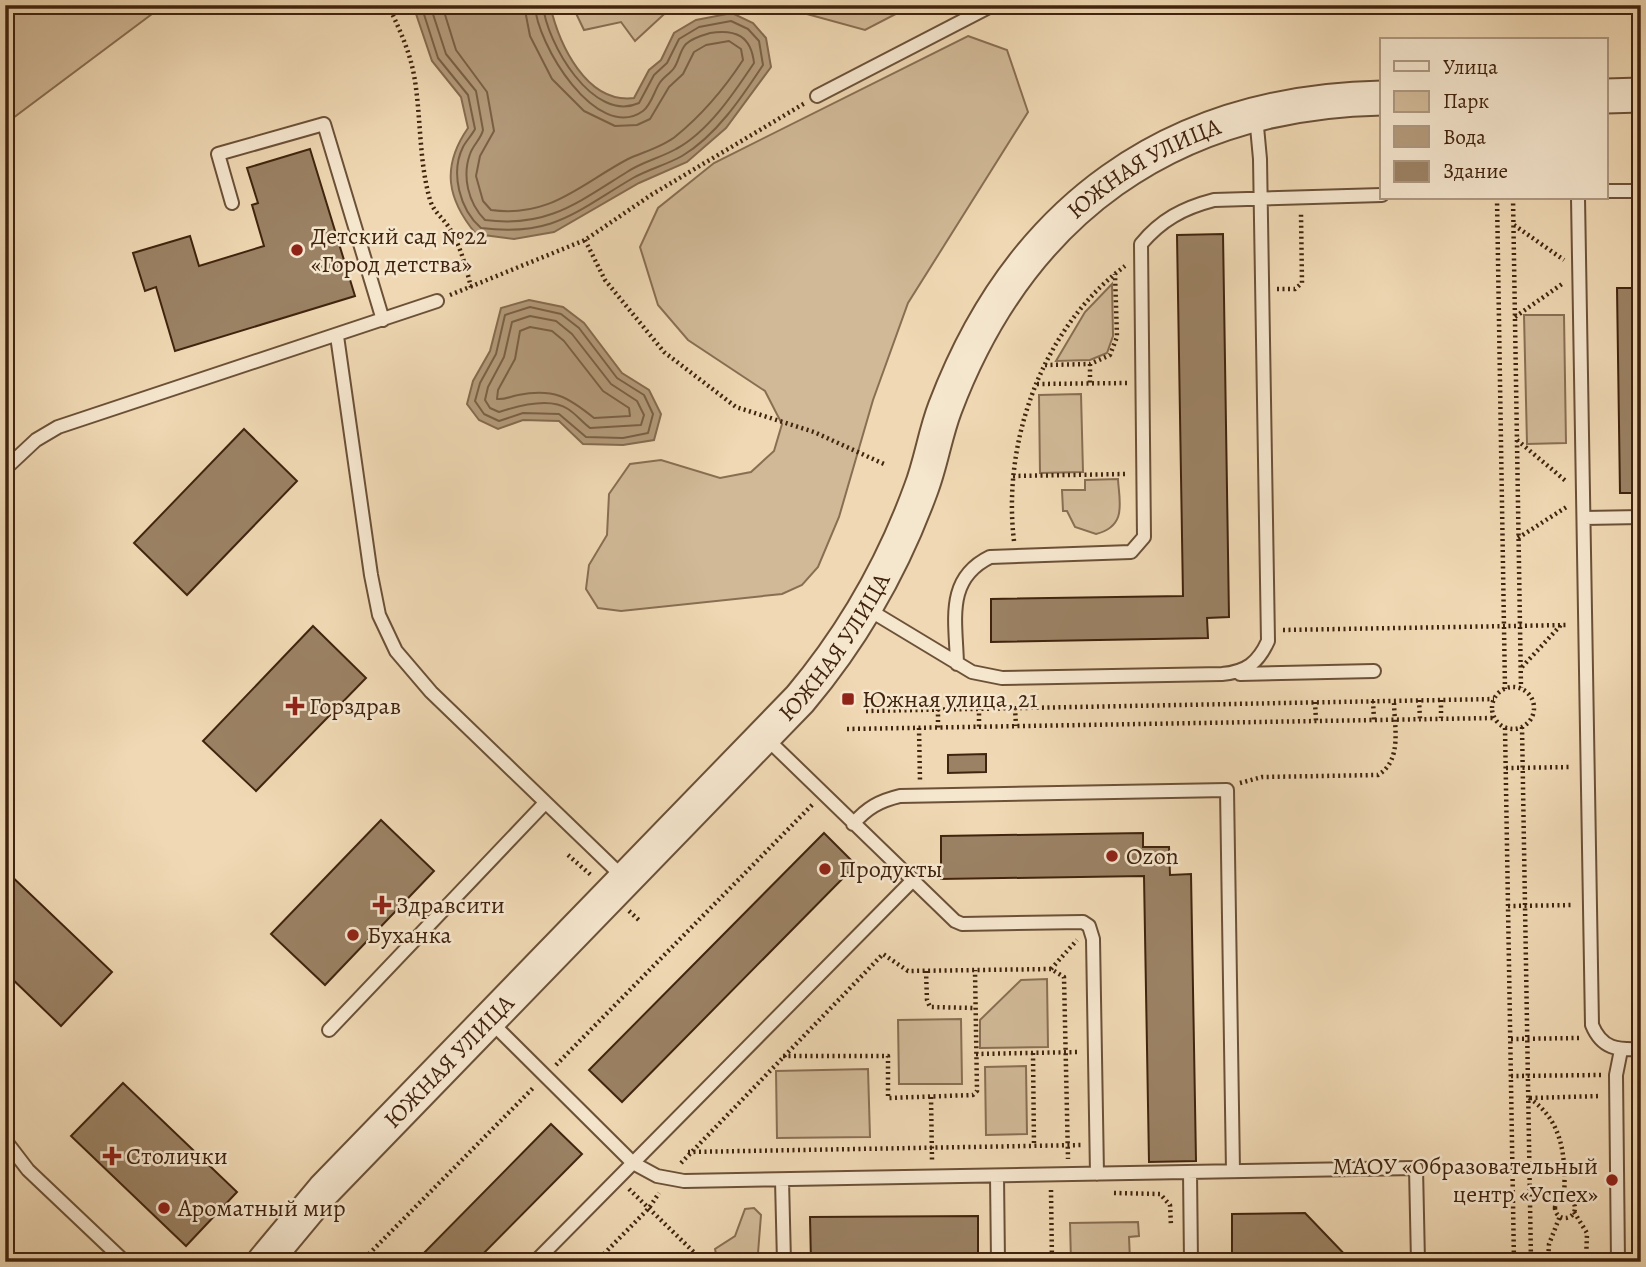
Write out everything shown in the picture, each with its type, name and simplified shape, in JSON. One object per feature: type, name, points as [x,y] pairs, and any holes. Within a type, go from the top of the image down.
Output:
[{"type":"street","points":[[1608,96],[1641,95]]},
{"type":"street","name":"ЮЖНАЯ УЛИЦА","points":[[264,1262],[284,1233],[324,1190],[764,736],[833,659],[887,569],[922,488],[945,409],[967,359],[1014,276],[1051,230],[1097,190],[1141,160],[1198,133],[1256,114],[1319,103],[1380,98]]},
{"type":"lane","points":[[817,96],[993,5]]},
{"type":"lane","points":[[1222,674],[1237,673],[1251,666],[1262,655],[1268,641],[1261,197],[1256,114]]},
{"type":"lane","points":[[232,203],[218,154],[324,124],[383,320]]},
{"type":"lane","points":[[1608,191],[1641,191]]},
{"type":"lane","points":[[957,664],[956,606],[961,580],[975,565],[990,557],[1130,552],[1138,546],[1146,528],[1140,244],[1153,229],[1186,207],[1213,200],[1380,195]]},
{"type":"lane","points":[[1578,200],[1592,1025],[1597,1038],[1607,1046],[1621,1050],[1641,1049]]},
{"type":"lane","points":[[5,469],[36,440],[58,427],[437,301]]},
{"type":"lane","points":[[337,336],[379,615],[396,651],[431,692],[625,878]]},
{"type":"lane","points":[[1584,517],[1641,516]]},
{"type":"lane","points":[[866,608],[957,664],[972,671],[1002,678],[1374,671]]},
{"type":"lane","points":[[764,736],[947,917],[962,924],[1076,922],[1089,926],[1093,939],[1097,1174]]},
{"type":"lane","points":[[853,824],[864,811],[882,800],[920,796],[1227,790],[1233,1171]]},
{"type":"lane","points":[[330,1030],[545,803]]},
{"type":"lane","points":[[535,1262],[911,882]]},
{"type":"lane","points":[[488,1020],[633,1163],[657,1176],[684,1181],[782,1180],[1416,1168],[1418,1262]]},
{"type":"lane","points":[[1618,1262],[1616,1075],[1621,1050]]},
{"type":"lane","points":[[5,1140],[28,1170],[125,1262]]},
{"type":"lane","points":[[1190,1172],[1191,1262]]},
{"type":"lane","points":[[996,1176],[998,1262]]},
{"type":"lane","points":[[782,1180],[783,1262]]},
{"type":"path","points":[[388,5],[407,45],[429,197],[435,213],[447,225],[458,246],[471,287]]},
{"type":"path","points":[[437,301],[585,240],[651,195],[817,96]]},
{"type":"path","points":[[1262,290],[1295,289],[1302,283],[1300,197]]},
{"type":"path","points":[[1497,200],[1505,689]]},
{"type":"path","points":[[1513,200],[1521,688]]},
{"type":"path","points":[[1513,225],[1580,271],[1515,318]]},
{"type":"path","points":[[585,240],[606,280],[664,352],[736,407],[814,432],[884,464]]},
{"type":"path","points":[[1015,556],[1011,515],[1013,476],[1027,408],[1037,384],[1045,365],[1078,313],[1115,273],[1141,254]]},
{"type":"path","points":[[1045,365],[1090,364],[1102,361],[1114,348],[1115,273]]},
{"type":"path","points":[[1090,364],[1090,383]]},
{"type":"path","points":[[1037,384],[1143,382]]},
{"type":"path","points":[[1517,440],[1583,496],[1518,538]]},
{"type":"path","points":[[1013,476],[1145,474]]},
{"type":"path","points":[[1268,630],[1586,624]]},
{"type":"path","points":[[1521,668],[1562,625]]},
{"type":"path","points":[[847,729],[1441,718],[1494,718],[1506,728],[1522,727],[1531,719],[1534,708],[1531,696],[1521,688],[1505,689],[1494,699],[866,710]]},
{"type":"path","points":[[1494,699],[1494,718]]},
{"type":"path","points":[[1419,700],[1420,719]]},
{"type":"path","points":[[1441,700],[1441,718]]},
{"type":"path","points":[[1373,701],[1374,720]]},
{"type":"path","points":[[1227,790],[1253,777],[1378,775],[1392,762],[1394,701]]},
{"type":"path","points":[[1315,702],[1316,721]]},
{"type":"path","points":[[979,708],[979,727]]},
{"type":"path","points":[[1015,708],[1016,726]]},
{"type":"path","points":[[938,709],[939,728]]},
{"type":"path","points":[[1522,727],[1531,1262]]},
{"type":"path","points":[[919,728],[920,796]]},
{"type":"path","points":[[1506,728],[1514,1262]]},
{"type":"path","points":[[1506,768],[1588,766]]},
{"type":"path","points":[[361,1262],[823,795]]},
{"type":"path","points":[[1508,906],[1591,905]]},
{"type":"path","points":[[1051,969],[1089,926]]},
{"type":"path","points":[[1068,1174],[1067,1145],[1066,1053],[1064,978],[1051,969],[908,971],[883,954],[688,1152],[932,1147],[1067,1145],[1097,1145]]},
{"type":"path","points":[[782,1056],[887,1056],[888,1098],[969,1097],[976,1093],[975,970]]},
{"type":"path","points":[[926,971],[927,1000],[930,1007],[975,1007]]},
{"type":"path","points":[[1511,1039],[1597,1038]]},
{"type":"path","points":[[976,1054],[1095,1052]]},
{"type":"path","points":[[1033,1053],[1034,1146]]},
{"type":"path","points":[[1511,1076],[1616,1075]]},
{"type":"path","points":[[1528,1098],[1616,1096]]},
{"type":"path","points":[[931,1097],[932,1177]]},
{"type":"path","points":[[1528,1098],[1546,1110],[1557,1131],[1564,1163],[1564,1198]]},
{"type":"path","points":[[1051,1175],[1052,1262]]},
{"type":"path","points":[[618,1178],[704,1262]]},
{"type":"path","points":[[1101,1193],[1160,1194],[1170,1205]]},
{"type":"path","points":[[1040,1194],[1063,1194]]},
{"type":"path","points":[[1564,1198],[1573,1203],[1574,1212],[1587,1233],[1586,1262]]},
{"type":"path","points":[[1548,1262],[1549,1244],[1560,1216],[1556,1203],[1564,1198]]},
{"type":"path","points":[[596,1262],[649,1208]]},
{"type":"path","points":[[1560,1216],[1565,1218],[1574,1212]]},
{"type":"green space","points":[[5,5],[164,5],[5,124]]},
{"type":"green space","points":[[572,5],[674,5],[635,41],[621,22],[584,30]]},
{"type":"green space","points":[[774,5],[913,5],[865,30]]},
{"type":"green space","points":[[968,36],[1007,50],[1028,112],[908,303],[873,400],[839,517],[818,567],[802,585],[782,594],[621,611],[598,608],[586,589],[589,565],[607,535],[609,494],[630,464],[661,460],[720,478],[751,472],[774,451],[782,424],[765,391],[688,340],[658,305],[640,247],[658,208],[714,163]]},
{"type":"green space","points":[[1112,284],[1113,336],[1107,353],[1090,360],[1056,361],[1085,312]]},
{"type":"green space","points":[[1524,315],[1564,315],[1566,443],[1527,444]]},
{"type":"green space","points":[[1081,394],[1083,472],[1040,473],[1039,395]]},
{"type":"green space","points":[[1118,479],[1120,504],[1113,525],[1096,534],[1075,527],[1067,511],[1063,511],[1062,490],[1085,490],[1085,480]]},
{"type":"green space","points":[[1047,979],[1048,1047],[980,1048],[980,1020],[1021,980]]},
{"type":"green space","points":[[961,1019],[962,1084],[899,1084],[898,1020]]},
{"type":"green space","points":[[1026,1066],[1027,1134],[986,1135],[985,1067]]},
{"type":"green space","points":[[868,1069],[870,1137],[777,1138],[776,1071]]},
{"type":"green space","points":[[754,1208],[761,1215],[758,1253],[716,1254],[715,1249],[735,1236],[745,1209]]},
{"type":"green space","points":[[1138,1222],[1139,1236],[1129,1237],[1130,1260],[1071,1261],[1070,1223]]},
{"type":"water","points":[[413,5],[550,5],[560,37],[577,68],[602,91],[617,97],[634,98],[649,70],[661,60],[674,33],[696,20],[732,13],[753,23],[766,38],[771,67],[726,128],[687,162],[639,183],[554,232],[514,239],[476,234],[459,208],[451,182],[454,156],[468,128],[461,97],[432,61]]},
{"type":"water","points":[[529,300],[563,307],[584,323],[622,373],[649,390],[661,414],[654,440],[623,445],[583,444],[559,421],[523,420],[498,429],[479,420],[467,404],[473,381],[490,351],[501,308]]},
{"type":"building","name":"Детский сад №22 «Город детства»","points":[[310,149],[355,296],[175,351],[156,287],[145,291],[133,253],[190,236],[199,266],[264,246],[252,205],[258,203],[247,168]]},
{"type":"building","points":[[1223,234],[1229,617],[1207,618],[1208,638],[991,642],[991,599],[1183,596],[1177,235]]},
{"type":"building","points":[[1617,288],[1641,288],[1641,493],[1620,493]]},
{"type":"building","points":[[244,429],[297,481],[187,595],[134,543]]},
{"type":"building","points":[[313,626],[366,678],[256,791],[203,741]]},
{"type":"building","points":[[986,754],[986,772],[948,773],[948,755]]},
{"type":"building","points":[[381,820],[434,871],[325,985],[271,934]]},
{"type":"building","points":[[824,833],[856,865],[622,1102],[589,1070]]},
{"type":"building","points":[[1143,833],[1143,847],[1169,847],[1170,875],[1191,874],[1196,1161],[1149,1162],[1144,876],[941,879],[941,836]]},
{"type":"building","points":[[5,870],[112,972],[61,1026],[5,972]]},
{"type":"building","points":[[123,1083],[237,1192],[186,1246],[71,1136]]},
{"type":"building","points":[[551,1124],[582,1154],[475,1262],[415,1262]]},
{"type":"building","points":[[1305,1213],[1352,1262],[1232,1262],[1232,1214]]},
{"type":"building","points":[[978,1216],[978,1262],[811,1262],[810,1217]]},
{"type":"place","name":"Детский сад №22 «Город детства»","points":[[297,250]]},
{"type":"place","name":"Южная улица, 21","points":[[848,699]]},
{"type":"place","name":"Горздрав","points":[[295,706]]},
{"type":"place","name":"Ozon","points":[[1112,856]]},
{"type":"place","name":"Продукты","points":[[825,869]]},
{"type":"place","name":"Здравсити","points":[[382,905]]},
{"type":"place","name":"Буханка","points":[[353,935]]},
{"type":"place","name":"Столички","points":[[112,1156]]},
{"type":"place","name":"МАОУ «Образовательный центр «Успех»","points":[[1612,1180]]},
{"type":"place","name":"Ароматный мир","points":[[164,1208]]}]
